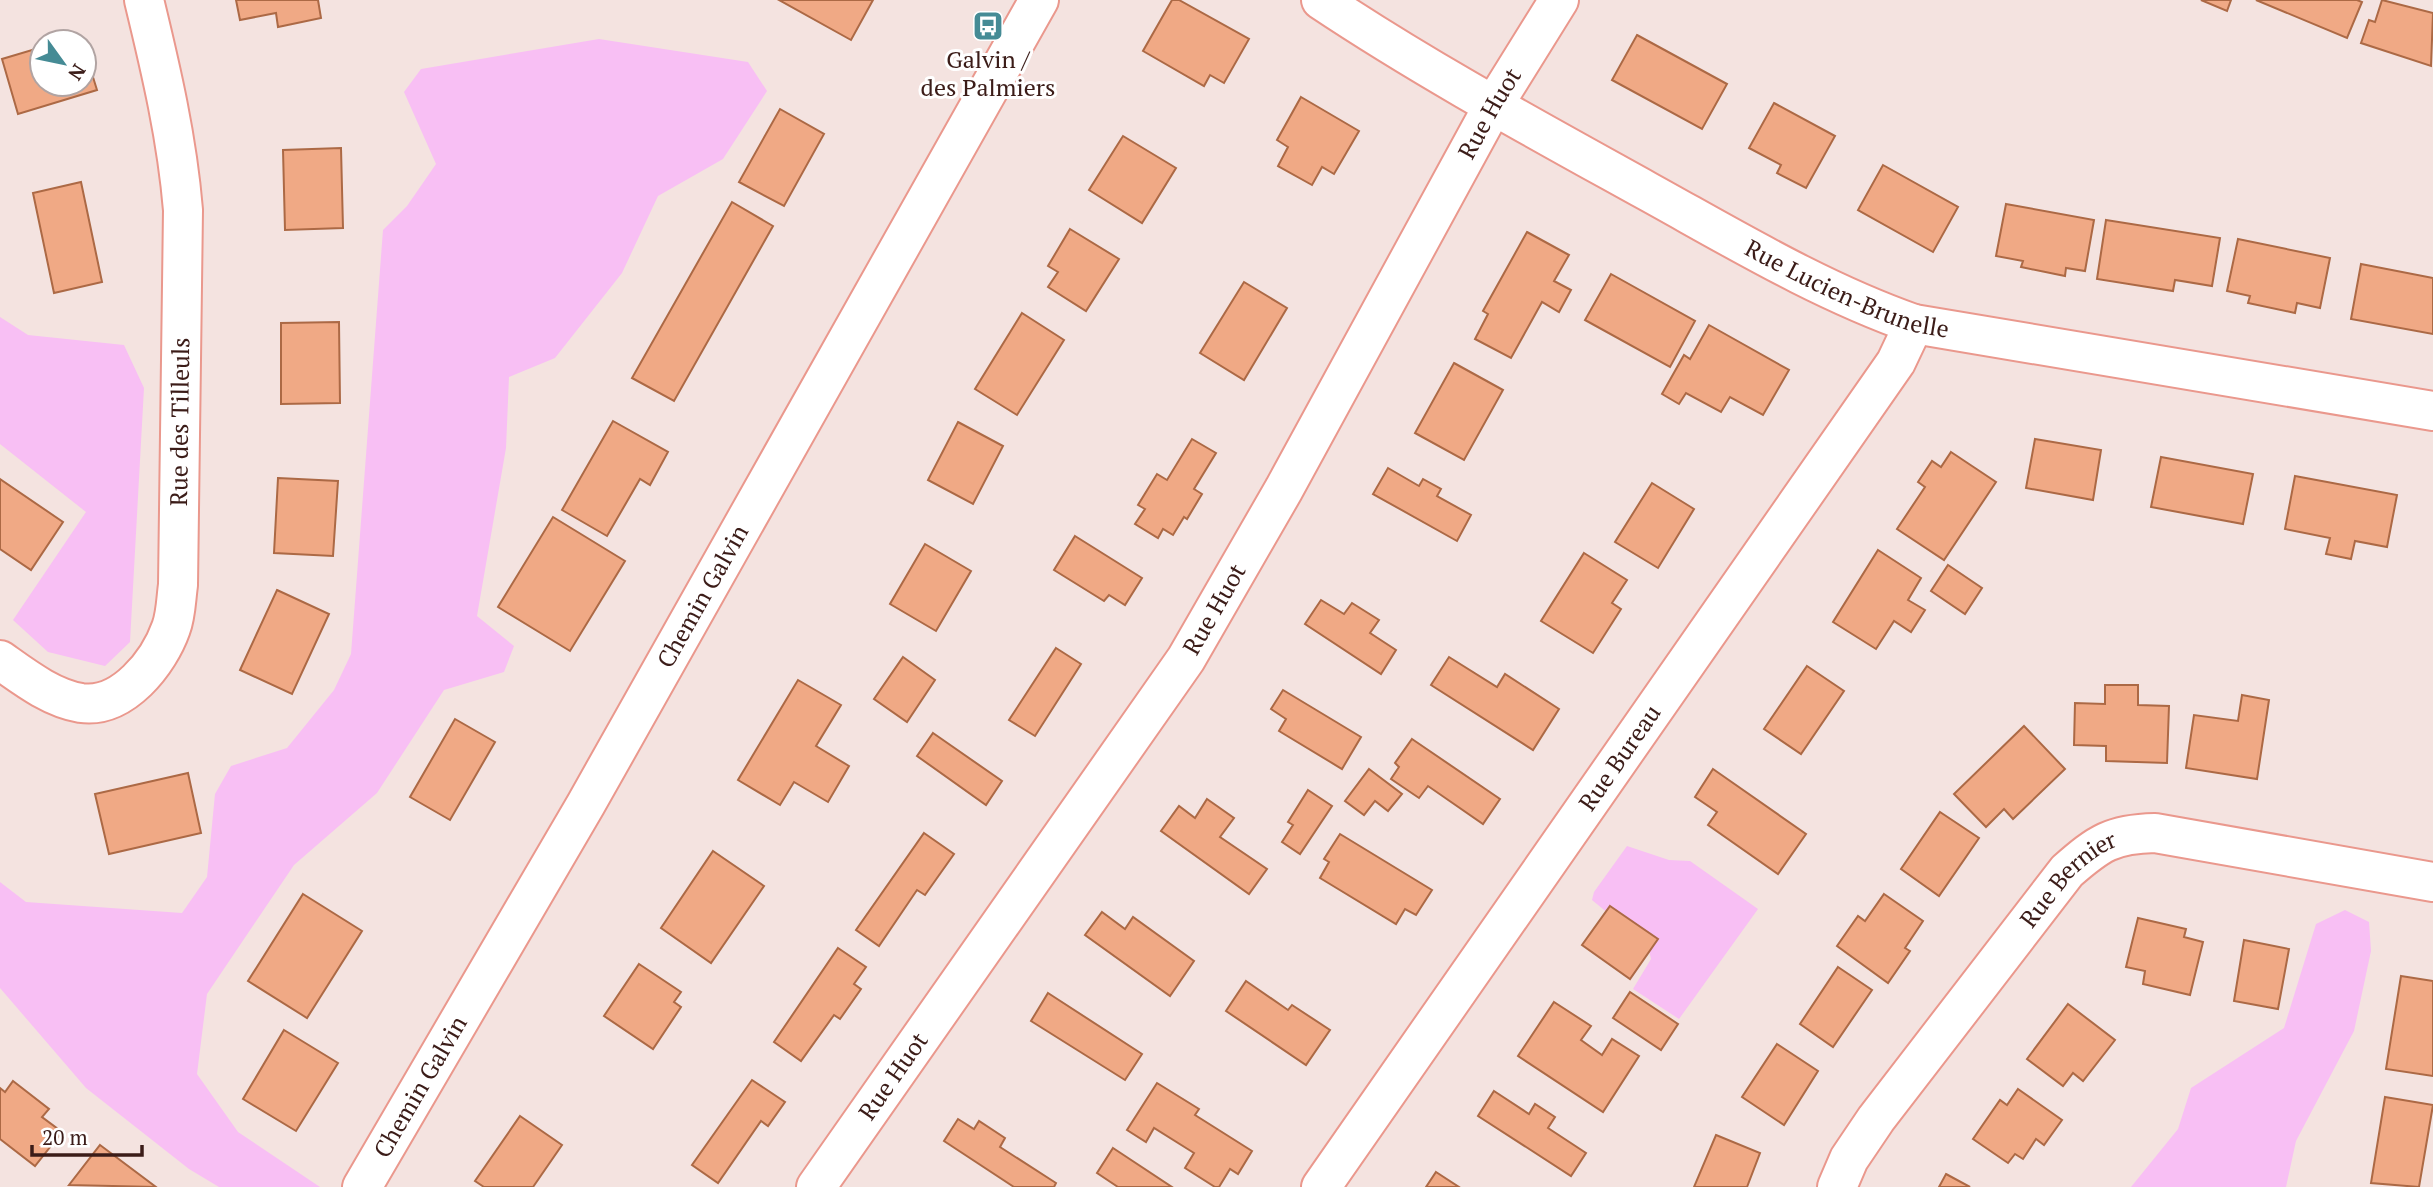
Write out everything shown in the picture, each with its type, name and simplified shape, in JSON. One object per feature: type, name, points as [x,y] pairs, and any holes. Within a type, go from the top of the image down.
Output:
[{"type":"street","name":"Rue des Tilleuls","points":[[0,660],[56,695],[83,704],[113,698],[138,680],[159,655],[172,626],[178,585],[183,210],[179,154],[169,99],[144,0]]},
{"type":"street","name":"Chemin Galvin","points":[[362,1187],[593,792],[1039,0]]},
{"type":"street","name":"Rue Lucien-Brunelle","points":[[1321,0],[1493,106],[1788,268],[1855,301],[1914,324],[2433,411]]},
{"type":"street","name":"Rue Huot","points":[[816,1187],[1186,659],[1284,489],[1493,106],[1559,0]]},
{"type":"street","name":"Rue Bureau","points":[[1321,1187],[1888,373],[1914,324]]},
{"type":"street","name":"Rue Bernier","points":[[1837,1187],[1849,1159],[1884,1108],[2067,871],[2097,844],[2124,834],[2155,833],[2433,883]]},
{"type":"shaded area","points":[[599,39],[748,62],[767,91],[723,159],[658,196],[622,273],[555,358],[509,377],[506,448],[477,616],[514,646],[504,672],[444,690],[377,793],[294,865],[207,994],[197,1074],[238,1132],[320,1187],[219,1187],[189,1169],[86,1088],[0,988],[0,882],[26,902],[182,913],[207,877],[215,794],[231,766],[287,748],[334,690],[351,654],[383,230],[407,206],[436,164],[404,92],[421,69]]},
{"type":"shaded area","points":[[0,317],[28,335],[124,345],[144,388],[130,642],[105,666],[48,652],[13,620],[86,512],[0,444]]},
{"type":"shaded area","points":[[1627,846],[1669,860],[1690,861],[1758,909],[1679,1019],[1633,989],[1651,959],[1648,946],[1592,900],[1594,892]]},
{"type":"shaded area","points":[[2345,910],[2369,922],[2371,951],[2354,1031],[2296,1141],[2286,1187],[2131,1187],[2178,1129],[2191,1088],[2284,1028],[2316,924]]},
{"type":"building","points":[[236,0],[318,0],[321,18],[278,27],[276,13],[240,20]]},
{"type":"building","points":[[779,0],[873,0],[851,40]]},
{"type":"building","points":[[1172,0],[1179,0],[1249,39],[1224,83],[1210,75],[1204,86],[1143,51]]},
{"type":"building","points":[[2201,0],[2231,0],[2227,11]]},
{"type":"building","points":[[2256,0],[2357,0],[2362,2],[2347,38]]},
{"type":"building","points":[[2382,0],[2433,13],[2431,66],[2361,43],[2369,20],[2375,22]]},
{"type":"building","points":[[1637,35],[1727,84],[1702,129],[1612,80]]},
{"type":"building","points":[[28,51],[28,98],[71,98],[18,114],[2,59]]},
{"type":"building","points":[[1301,97],[1359,131],[1334,174],[1322,167],[1312,185],[1278,166],[1288,147],[1277,140]]},
{"type":"building","points":[[1774,103],[1835,136],[1806,188],[1777,173],[1781,165],[1749,148]]},
{"type":"building","points":[[780,109],[824,134],[784,206],[739,182]]},
{"type":"building","points":[[1123,136],[1176,168],[1142,223],[1089,190]]},
{"type":"building","points":[[341,148],[343,228],[285,230],[283,150]]},
{"type":"building","points":[[1883,165],[1958,207],[1933,252],[1858,210]]},
{"type":"building","points":[[81,182],[102,282],[54,293],[33,193]]},
{"type":"building","points":[[732,202],[773,226],[674,401],[632,378]]},
{"type":"building","points":[[2006,204],[2094,220],[2085,271],[2066,268],[2065,276],[2021,267],[2023,261],[1996,256]]},
{"type":"building","points":[[2106,220],[2220,238],[2212,286],[2175,280],[2173,291],[2097,279]]},
{"type":"building","points":[[1070,229],[1119,259],[1086,311],[1048,287],[1058,272],[1048,266]]},
{"type":"building","points":[[1527,232],[1569,255],[1554,281],[1571,290],[1559,312],[1542,302],[1511,358],[1475,339],[1488,314],[1483,311]]},
{"type":"building","points":[[2238,239],[2330,258],[2320,308],[2297,303],[2295,313],[2248,303],[2250,296],[2227,291]]},
{"type":"building","points":[[2361,264],[2433,278],[2433,334],[2351,319]]},
{"type":"building","points":[[1611,274],[1695,321],[1670,367],[1585,320]]},
{"type":"building","points":[[1244,282],[1287,308],[1244,380],[1200,353]]},
{"type":"building","points":[[1022,313],[1064,340],[1017,415],[975,389]]},
{"type":"building","points":[[339,322],[340,403],[281,404],[281,323]]},
{"type":"building","points":[[1709,325],[1789,370],[1763,415],[1730,397],[1721,412],[1686,393],[1679,404],[1662,394],[1684,355],[1690,359]]},
{"type":"building","points":[[1454,363],[1503,390],[1464,460],[1415,433]]},
{"type":"building","points":[[613,421],[668,452],[650,485],[640,479],[607,536],[562,510]]},
{"type":"building","points":[[958,422],[1003,446],[973,504],[928,480]]},
{"type":"building","points":[[1192,439],[1216,453],[1194,489],[1202,494],[1187,519],[1184,517],[1173,535],[1163,529],[1158,538],[1135,524],[1145,509],[1138,505],[1157,474],[1167,480]]},
{"type":"building","points":[[2035,439],[2101,450],[2093,500],[2026,488]]},
{"type":"building","points":[[1951,452],[1996,482],[1944,560],[1897,529],[1925,487],[1918,482],[1932,461],[1941,467]]},
{"type":"building","points":[[2161,457],[2253,474],[2243,524],[2151,507]]},
{"type":"building","points":[[1388,468],[1419,486],[1423,479],[1441,489],[1437,496],[1471,515],[1457,541],[1373,494]]},
{"type":"building","points":[[2295,476],[2397,495],[2387,547],[2355,541],[2351,559],[2326,554],[2330,538],[2285,529]]},
{"type":"building","points":[[278,478],[338,481],[333,556],[274,553]]},
{"type":"building","points":[[0,479],[63,522],[31,570],[0,549]]},
{"type":"building","points":[[1652,483],[1694,509],[1658,568],[1615,542]]},
{"type":"building","points":[[553,517],[625,561],[570,651],[498,607]]},
{"type":"building","points":[[1075,536],[1142,578],[1125,605],[1109,595],[1104,601],[1054,570]]},
{"type":"building","points":[[925,544],[971,571],[936,631],[890,604]]},
{"type":"building","points":[[1878,550],[1921,578],[1908,600],[1925,610],[1911,632],[1894,621],[1876,649],[1833,622]]},
{"type":"building","points":[[1584,553],[1627,580],[1612,603],[1621,609],[1593,653],[1541,621]]},
{"type":"building","points":[[1948,565],[1982,588],[1965,614],[1931,591]]},
{"type":"building","points":[[277,590],[329,614],[292,694],[240,670]]},
{"type":"building","points":[[1321,600],[1344,614],[1352,603],[1379,620],[1370,633],[1396,650],[1381,674],[1305,624]]},
{"type":"building","points":[[1056,648],[1081,664],[1035,736],[1009,720]]},
{"type":"building","points":[[903,657],[935,680],[907,722],[874,699]]},
{"type":"building","points":[[1449,657],[1497,687],[1505,674],[1559,709],[1533,750],[1431,685]]},
{"type":"building","points":[[1807,666],[1844,691],[1801,754],[1764,729]]},
{"type":"building","points":[[798,680],[841,705],[816,746],[849,766],[828,802],[794,782],[780,805],[738,780]]},
{"type":"building","points":[[2105,685],[2138,685],[2138,705],[2169,706],[2167,763],[2106,761],[2106,746],[2074,745],[2075,703],[2105,704]]},
{"type":"building","points":[[1283,690],[1361,737],[1342,769],[1279,731],[1286,719],[1271,709]]},
{"type":"building","points":[[2242,695],[2269,700],[2257,779],[2186,768],[2194,715],[2238,721]]},
{"type":"building","points":[[455,719],[495,742],[450,820],[410,797]]},
{"type":"building","points":[[2024,726],[2065,769],[2013,819],[2004,809],[1986,827],[1954,794]]},
{"type":"building","points":[[933,733],[1002,781],[986,805],[917,756]]},
{"type":"building","points":[[1412,739],[1500,799],[1483,824],[1428,786],[1419,798],[1391,779],[1399,767],[1395,763]]},
{"type":"building","points":[[1369,769],[1402,794],[1388,811],[1375,801],[1364,815],[1345,801]]},
{"type":"building","points":[[1713,769],[1806,834],[1778,874],[1708,825],[1717,812],[1695,797]]},
{"type":"building","points":[[188,773],[201,833],[109,854],[95,794]]},
{"type":"building","points":[[1308,790],[1332,806],[1300,854],[1282,842],[1293,825],[1288,822]]},
{"type":"building","points":[[1207,799],[1234,818],[1220,837],[1267,869],[1249,894],[1161,831],[1179,806],[1195,818]]},
{"type":"building","points":[[1940,812],[1979,838],[1939,896],[1901,869]]},
{"type":"building","points":[[924,833],[954,854],[925,895],[917,890],[879,946],[856,930]]},
{"type":"building","points":[[1340,834],[1432,890],[1416,915],[1405,909],[1396,924],[1320,878],[1329,862],[1324,859]]},
{"type":"building","points":[[713,851],[764,886],[711,963],[661,928]]},
{"type":"building","points":[[303,894],[362,931],[307,1018],[248,981]]},
{"type":"building","points":[[1884,894],[1923,921],[1905,948],[1910,951],[1888,983],[1837,946],[1858,916],[1865,921]]},
{"type":"building","points":[[1610,906],[1658,939],[1630,979],[1582,945]]},
{"type":"building","points":[[1102,912],[1125,929],[1133,917],[1194,961],[1170,996],[1085,935]]},
{"type":"building","points":[[2138,918],[2186,929],[2184,937],[2203,942],[2190,995],[2143,984],[2145,971],[2126,967]]},
{"type":"building","points":[[2244,940],[2289,949],[2278,1009],[2234,1001]]},
{"type":"building","points":[[838,948],[866,967],[854,984],[861,989],[840,1019],[834,1015],[801,1061],[774,1042]]},
{"type":"building","points":[[639,964],[681,992],[674,1002],[681,1007],[653,1049],[604,1016]]},
{"type":"building","points":[[1838,967],[1872,990],[1833,1047],[1800,1024]]},
{"type":"building","points":[[2401,976],[2433,981],[2433,1076],[2386,1069]]},
{"type":"building","points":[[1246,981],[1288,1010],[1292,1005],[1330,1030],[1306,1065],[1226,1011]]},
{"type":"building","points":[[1630,992],[1678,1024],[1661,1050],[1613,1018]]},
{"type":"building","points":[[1048,993],[1142,1054],[1125,1080],[1031,1021]]},
{"type":"building","points":[[1554,1002],[1591,1026],[1581,1040],[1602,1055],[1612,1039],[1639,1056],[1603,1112],[1518,1056]]},
{"type":"building","points":[[2068,1004],[2115,1040],[2083,1081],[2073,1073],[2063,1086],[2027,1059]]},
{"type":"building","points":[[284,1030],[338,1063],[296,1131],[243,1099]]},
{"type":"building","points":[[1777,1044],[1818,1071],[1784,1125],[1742,1097]]},
{"type":"building","points":[[752,1080],[785,1102],[768,1126],[761,1121],[718,1183],[692,1165]]},
{"type":"building","points":[[13,1081],[49,1109],[42,1117],[62,1132],[35,1166],[0,1139],[0,1088],[5,1092]]},
{"type":"building","points":[[1157,1083],[1199,1109],[1195,1115],[1252,1151],[1238,1174],[1230,1169],[1219,1187],[1215,1187],[1185,1168],[1194,1153],[1154,1128],[1146,1142],[1127,1130]]},
{"type":"building","points":[[2018,1089],[2062,1120],[2044,1145],[2036,1139],[2023,1159],[2015,1154],[2008,1163],[1973,1139],[2000,1100],[2007,1105]]},
{"type":"building","points":[[1494,1091],[1529,1114],[1535,1104],[1555,1117],[1548,1128],[1586,1153],[1571,1176],[1478,1116]]},
{"type":"building","points":[[2385,1097],[2433,1105],[2419,1187],[2371,1183]]},
{"type":"building","points":[[520,1116],[562,1145],[533,1187],[484,1187],[475,1181]]},
{"type":"building","points":[[958,1119],[974,1129],[979,1121],[1005,1138],[1000,1147],[1056,1183],[1054,1187],[1014,1187],[944,1141]]},
{"type":"building","points":[[1716,1135],[1760,1153],[1747,1187],[1694,1187]]},
{"type":"building","points":[[100,1145],[156,1187],[69,1185]]},
{"type":"building","points":[[1113,1148],[1172,1187],[1118,1187],[1097,1173]]},
{"type":"building","points":[[1436,1172],[1459,1187],[1426,1187]]},
{"type":"building","points":[[1946,1174],[1970,1187],[1939,1187]]},
{"type":"place","name":"Galvin / des Palmiers","points":[[988,26]]}]
